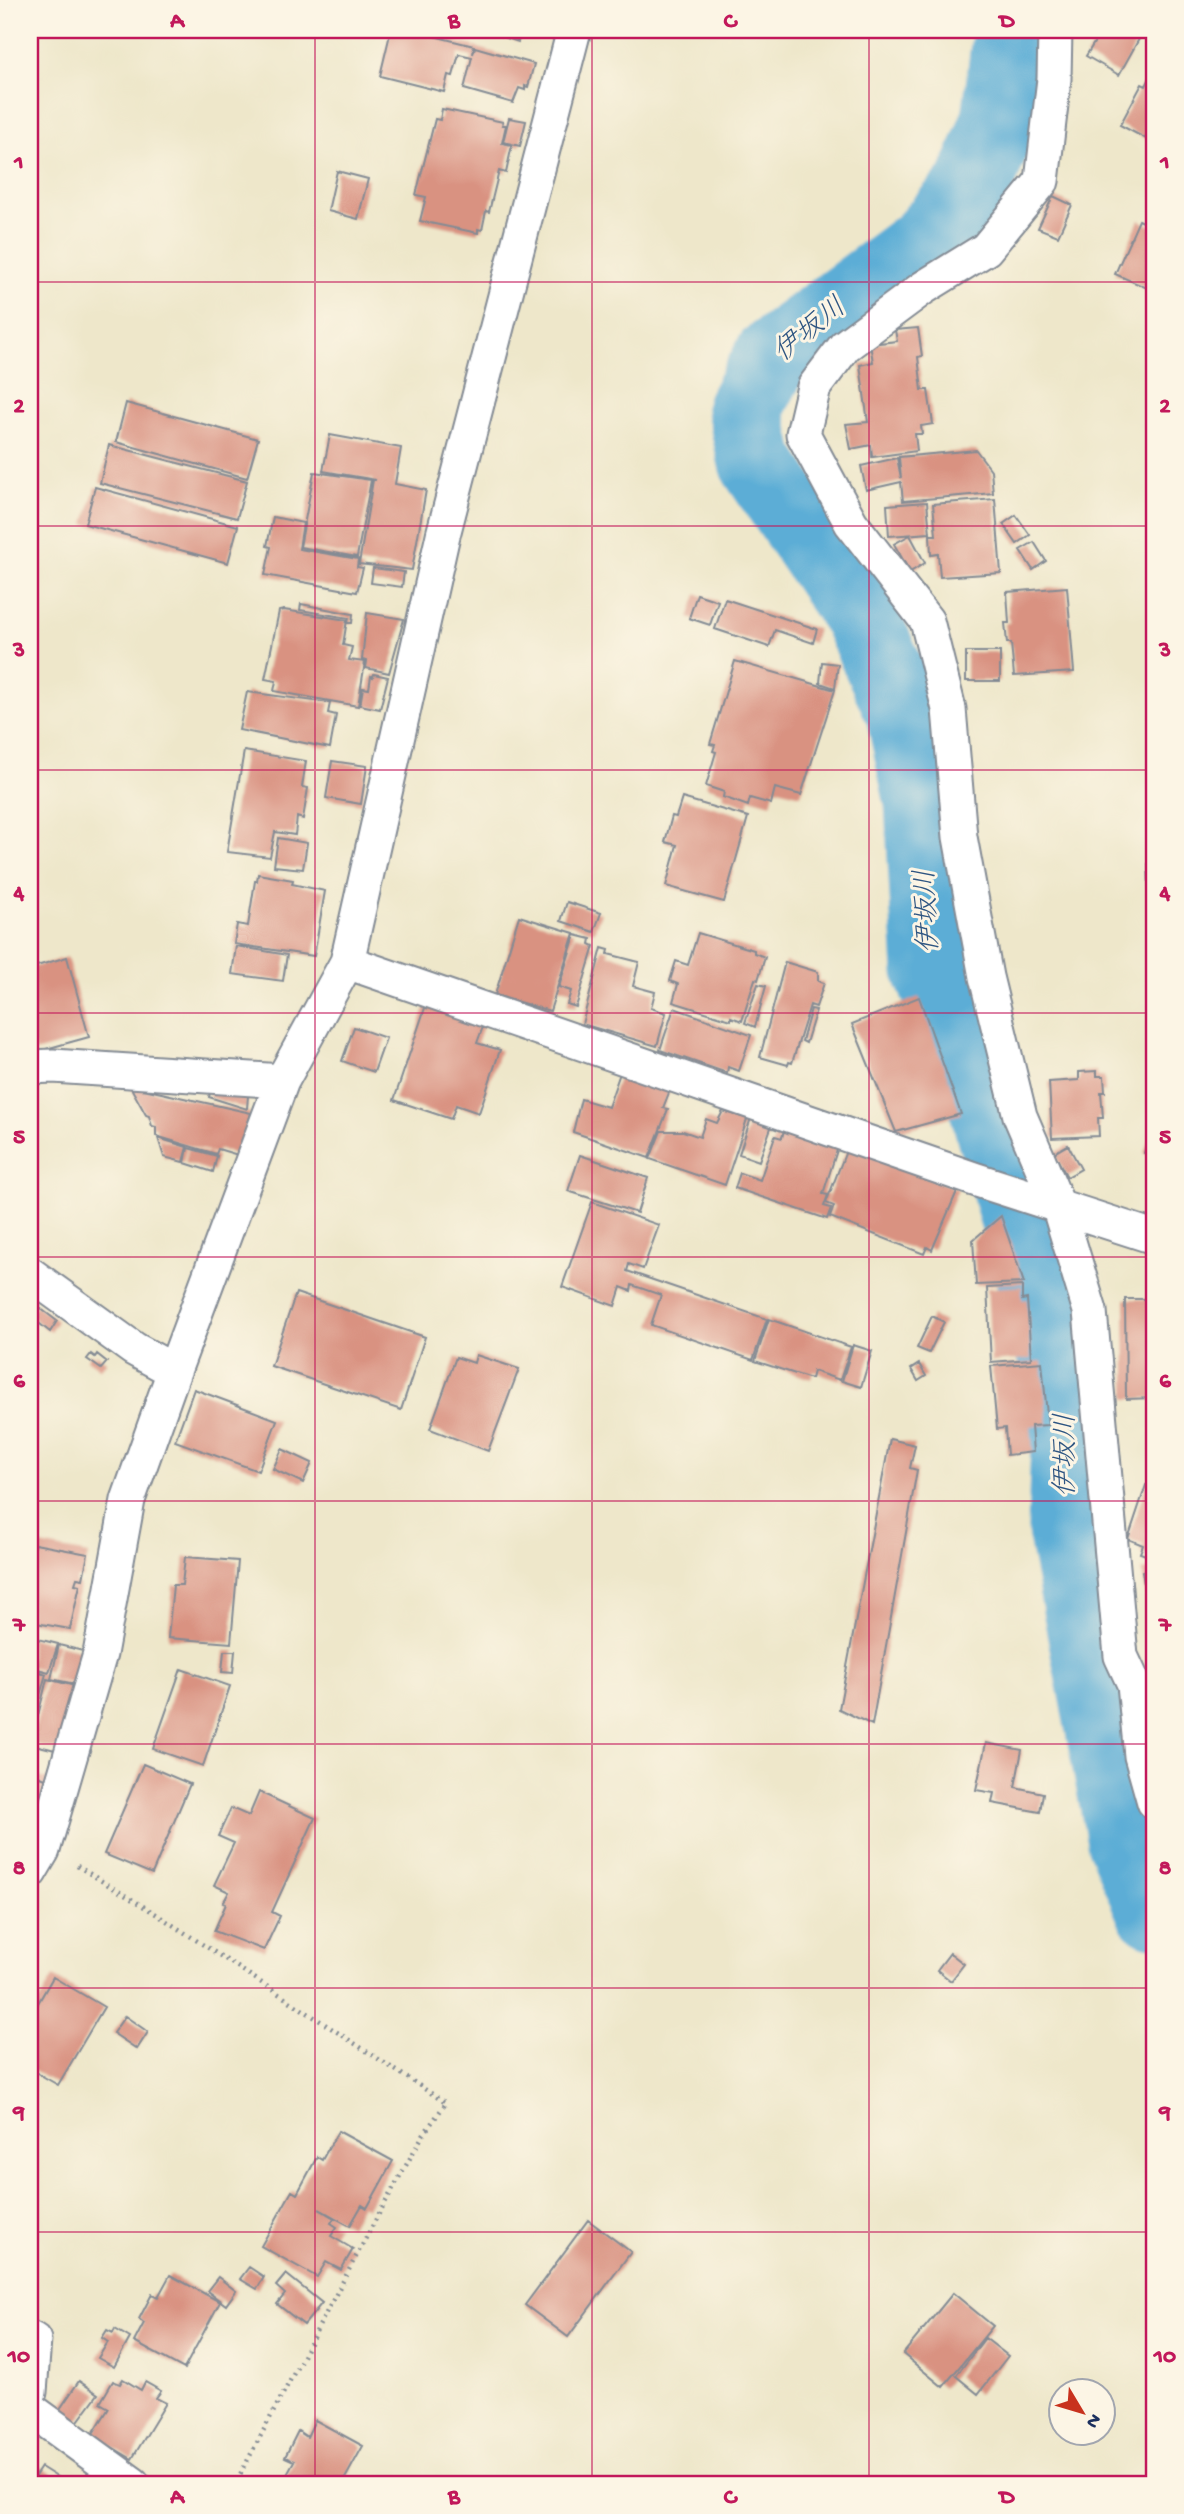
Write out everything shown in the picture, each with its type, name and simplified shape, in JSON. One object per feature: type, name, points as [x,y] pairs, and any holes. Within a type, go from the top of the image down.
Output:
[{"type":"street","points":[[36,1861],[100,1654],[128,1500],[282,1081],[347,962],[443,535],[574,30]]},
{"type":"street","points":[[1055,30],[1054,79],[1042,181],[986,248],[923,288],[845,346],[814,387],[803,434],[851,523],[927,621],[950,709],[960,837],[986,977],[1020,1116],[1090,1311],[1121,1656],[1134,1684],[1142,1756],[1154,1802]]},
{"type":"street","points":[[347,962],[1154,1237]]},
{"type":"street","points":[[30,1067],[53,1066],[282,1081]]},
{"type":"street","points":[[30,1274],[134,1349],[174,1371]]},
{"type":"street","points":[[30,2337],[34,2340],[30,2392]]},
{"type":"street","points":[[30,2409],[133,2484]]},
{"type":"path","points":[[36,1861],[86,1870],[446,2102],[423,2135],[376,2219],[235,2484]]},
{"type":"building","points":[[391,30],[409,30],[474,46],[473,54],[475,47],[534,64],[528,87],[525,86],[525,90],[519,88],[513,103],[464,89],[472,57],[459,54],[453,76],[448,75],[444,92],[380,76]]},
{"type":"building","points":[[484,30],[530,30],[528,38],[520,35],[518,42]]},
{"type":"building","points":[[1102,30],[1144,30],[1119,75],[1086,56]]},
{"type":"building","points":[[1154,70],[1154,143],[1120,125],[1142,84],[1146,86]]},
{"type":"building","points":[[442,109],[503,122],[502,125],[506,125],[502,143],[512,145],[506,173],[499,171],[489,212],[486,211],[482,230],[478,229],[478,233],[420,221],[426,197],[416,195],[435,119],[440,120]]},
{"type":"building","points":[[509,118],[526,121],[520,146],[503,142]]},
{"type":"building","points":[[337,171],[368,179],[358,219],[328,211]]},
{"type":"building","points":[[1053,196],[1072,205],[1058,236],[1038,228]]},
{"type":"building","points":[[1139,220],[1154,227],[1154,291],[1115,274]]},
{"type":"building","points":[[918,328],[922,356],[918,357],[922,390],[928,390],[933,424],[921,426],[922,434],[915,434],[917,451],[872,457],[871,445],[851,449],[846,424],[868,422],[860,365],[873,362],[870,344],[897,341],[895,330]]},
{"type":"building","points":[[126,403],[258,439],[247,478],[116,442]]},
{"type":"building","points":[[330,435],[401,448],[395,484],[426,490],[412,570],[359,564],[373,480],[376,480],[323,471]]},
{"type":"building","points":[[109,445],[247,481],[237,518],[100,483]]},
{"type":"building","points":[[976,450],[991,470],[993,493],[903,501],[901,482],[866,490],[861,466],[897,458],[901,478],[899,457]]},
{"type":"building","points":[[314,472],[371,480],[357,557],[300,547]]},
{"type":"building","points":[[95,487],[238,526],[228,563],[85,524]]},
{"type":"building","points":[[995,499],[1001,573],[940,577],[938,554],[931,555],[930,535],[936,535],[933,504]]},
{"type":"building","points":[[927,502],[930,533],[889,536],[887,505]]},
{"type":"building","points":[[1016,515],[1030,535],[1017,544],[1003,524]]},
{"type":"building","points":[[273,517],[303,523],[299,549],[358,559],[357,567],[363,568],[357,592],[265,575],[271,547],[267,546]]},
{"type":"building","points":[[910,535],[925,563],[910,572],[894,544]]},
{"type":"building","points":[[1034,542],[1046,561],[1033,570],[1020,550]]},
{"type":"building","points":[[373,568],[404,572],[402,587],[371,583]]},
{"type":"building","points":[[1067,587],[1074,672],[1014,676],[1011,643],[1007,643],[1005,623],[1009,623],[1007,592]]},
{"type":"building","points":[[697,594],[718,601],[710,625],[689,618]]},
{"type":"building","points":[[725,599],[817,629],[813,643],[775,630],[769,647],[715,629]]},
{"type":"building","points":[[301,604],[353,614],[352,623],[348,623],[349,618],[300,610]]},
{"type":"building","points":[[279,611],[347,620],[343,645],[352,647],[349,660],[365,662],[358,706],[274,691],[276,681],[265,679]]},
{"type":"building","points":[[367,613],[404,619],[389,673],[366,668],[367,661],[362,660]]},
{"type":"building","points":[[966,652],[1000,652],[1000,681],[966,681]]},
{"type":"building","points":[[735,661],[835,690],[801,795],[775,788],[771,804],[750,798],[748,806],[723,797],[724,792],[706,786],[716,752],[713,751],[715,745],[710,744]]},
{"type":"building","points":[[822,662],[838,664],[835,688],[820,683]]},
{"type":"building","points":[[374,674],[388,677],[380,709],[360,705],[363,688],[369,689],[371,676]]},
{"type":"building","points":[[247,692],[330,703],[328,713],[336,715],[330,748],[239,730]]},
{"type":"building","points":[[244,751],[306,761],[302,787],[308,788],[303,819],[297,817],[295,835],[275,832],[270,857],[227,852]]},
{"type":"building","points":[[332,761],[367,766],[361,804],[326,798]]},
{"type":"building","points":[[682,798],[748,817],[724,902],[666,886],[677,845],[665,842],[672,816],[676,817]]},
{"type":"building","points":[[278,838],[307,843],[303,869],[274,866]]},
{"type":"building","points":[[1154,858],[1154,892],[1149,892],[1148,859]]},
{"type":"building","points":[[258,874],[293,880],[292,884],[325,891],[314,956],[234,944],[237,924],[248,926]]},
{"type":"building","points":[[567,902],[601,913],[594,932],[561,921]]},
{"type":"building","points":[[519,916],[574,933],[550,1011],[495,995]]},
{"type":"building","points":[[698,933],[754,950],[754,953],[765,957],[742,1021],[673,1002],[678,984],[670,981],[676,961],[688,965]]},
{"type":"building","points":[[575,935],[591,939],[590,944],[594,946],[576,1007],[567,1004],[571,991],[559,987]]},
{"type":"building","points":[[236,946],[287,955],[283,981],[232,974]]},
{"type":"building","points":[[602,948],[609,950],[608,954],[639,962],[633,986],[655,992],[651,1008],[666,1013],[657,1046],[582,1024]]},
{"type":"building","points":[[67,957],[89,1037],[35,1052],[30,1034],[30,968]]},
{"type":"building","points":[[785,962],[818,972],[818,981],[824,983],[816,1007],[810,1005],[792,1063],[789,1062],[788,1065],[760,1057]]},
{"type":"building","points":[[758,984],[766,986],[755,1027],[745,1023]]},
{"type":"building","points":[[919,997],[961,1114],[896,1132],[852,1024]]},
{"type":"building","points":[[426,1005],[484,1024],[477,1043],[500,1050],[479,1113],[456,1105],[451,1119],[394,1100]]},
{"type":"building","points":[[674,1008],[751,1035],[739,1071],[728,1067],[727,1073],[660,1050]]},
{"type":"building","points":[[811,1009],[816,1010],[806,1043],[802,1041]]},
{"type":"building","points":[[354,1027],[386,1038],[374,1072],[342,1061]]},
{"type":"building","points":[[1097,1071],[1097,1076],[1104,1076],[1105,1092],[1101,1092],[1103,1118],[1098,1118],[1099,1136],[1052,1138],[1049,1082],[1079,1080],[1079,1072]]},
{"type":"building","points":[[620,1073],[670,1090],[663,1108],[668,1109],[649,1158],[573,1132],[581,1099],[608,1107]]},
{"type":"building","points":[[130,1086],[251,1113],[238,1155],[218,1149],[216,1154],[156,1136],[156,1127],[152,1126],[149,1116]]},
{"type":"building","points":[[210,1092],[248,1095],[247,1109],[209,1097]]},
{"type":"building","points":[[723,1111],[742,1117],[744,1111],[749,1113],[725,1185],[650,1159],[661,1131],[683,1131],[700,1137],[706,1119],[717,1123]]},
{"type":"building","points":[[752,1115],[773,1122],[759,1161],[739,1154]]},
{"type":"building","points":[[784,1130],[838,1147],[823,1194],[828,1195],[824,1206],[831,1208],[827,1219],[735,1188],[740,1173],[760,1180],[775,1136],[782,1138]]},
{"type":"building","points":[[1152,1131],[1154,1132],[1154,1157],[1144,1153]]},
{"type":"building","points":[[158,1138],[187,1147],[183,1162],[164,1157]]},
{"type":"building","points":[[1068,1145],[1081,1169],[1067,1177],[1054,1153]]},
{"type":"building","points":[[848,1146],[958,1189],[932,1250],[927,1247],[924,1254],[830,1217],[834,1206],[826,1203]]},
{"type":"building","points":[[188,1148],[217,1156],[213,1172],[185,1163]]},
{"type":"building","points":[[580,1155],[648,1178],[637,1213],[568,1191]]},
{"type":"building","points":[[592,1202],[659,1225],[643,1269],[629,1264],[627,1271],[767,1319],[753,1360],[651,1325],[661,1295],[632,1285],[631,1291],[621,1287],[615,1306],[562,1287]]},
{"type":"building","points":[[1001,1216],[1024,1283],[976,1285],[973,1240]]},
{"type":"building","points":[[1022,1286],[1022,1300],[1027,1299],[1031,1359],[991,1362],[987,1288]]},
{"type":"building","points":[[296,1293],[425,1337],[401,1410],[271,1366]]},
{"type":"building","points":[[1125,1299],[1154,1299],[1154,1398],[1126,1399]]},
{"type":"building","points":[[36,1305],[57,1321],[50,1332],[30,1316]]},
{"type":"building","points":[[932,1316],[944,1322],[929,1353],[917,1348]]},
{"type":"building","points":[[769,1319],[851,1347],[840,1380],[813,1371],[811,1379],[755,1361]]},
{"type":"building","points":[[853,1345],[872,1351],[861,1387],[842,1381]]},
{"type":"building","points":[[91,1354],[95,1357],[97,1354],[107,1362],[101,1369],[87,1359]]},
{"type":"building","points":[[476,1355],[519,1369],[488,1451],[430,1429],[456,1357],[474,1363]]},
{"type":"building","points":[[1042,1362],[1048,1425],[1031,1426],[1033,1452],[1007,1455],[1005,1428],[997,1429],[991,1366]]},
{"type":"building","points":[[919,1364],[926,1376],[918,1381],[911,1369]]},
{"type":"building","points":[[194,1389],[277,1420],[258,1471],[175,1441]]},
{"type":"building","points":[[890,1439],[915,1445],[910,1468],[917,1470],[872,1725],[839,1709]]},
{"type":"building","points":[[282,1449],[312,1463],[303,1483],[273,1469]]},
{"type":"building","points":[[1146,1485],[1154,1488],[1154,1558],[1140,1553],[1143,1545],[1128,1539]]},
{"type":"building","points":[[35,1544],[88,1554],[83,1579],[77,1578],[75,1584],[80,1585],[70,1629],[30,1622],[30,1547]]},
{"type":"building","points":[[185,1557],[238,1561],[231,1643],[168,1638],[173,1585],[182,1585]]},
{"type":"building","points":[[1154,1569],[1154,1607],[1148,1608],[1142,1571]]},
{"type":"building","points":[[30,1637],[58,1644],[49,1672],[30,1667]]},
{"type":"building","points":[[59,1645],[83,1651],[75,1684],[51,1679]]},
{"type":"building","points":[[224,1651],[235,1651],[233,1673],[222,1672]]},
{"type":"building","points":[[30,1669],[46,1674],[30,1730]]},
{"type":"building","points":[[181,1669],[230,1686],[203,1766],[153,1749]]},
{"type":"building","points":[[47,1679],[75,1686],[59,1751],[31,1744]]},
{"type":"building","points":[[986,1743],[1022,1750],[1015,1787],[1043,1793],[1040,1812],[992,1803],[994,1793],[976,1790]]},
{"type":"building","points":[[143,1764],[190,1784],[152,1874],[104,1854]]},
{"type":"building","points":[[30,1773],[51,1781],[38,1812],[30,1810]]},
{"type":"building","points":[[259,1792],[315,1818],[272,1912],[280,1916],[264,1950],[214,1931],[229,1892],[214,1885],[234,1843],[218,1836],[231,1808],[249,1816]]},
{"type":"building","points":[[950,1953],[964,1964],[951,1981],[937,1970]]},
{"type":"building","points":[[53,1977],[104,2007],[58,2085],[30,2069],[30,2010],[33,2012]]},
{"type":"building","points":[[125,2016],[148,2032],[137,2049],[113,2033]]},
{"type":"building","points":[[338,2131],[393,2161],[367,2208],[362,2205],[350,2226],[319,2209],[334,2218],[331,2223],[337,2227],[331,2236],[353,2249],[341,2270],[326,2262],[317,2277],[261,2246],[292,2191],[297,2194],[317,2157],[322,2160]]},
{"type":"building","points":[[588,2220],[631,2252],[568,2337],[525,2305]]},
{"type":"building","points":[[249,2267],[264,2277],[257,2289],[240,2279]]},
{"type":"building","points":[[286,2274],[322,2303],[304,2325],[277,2304],[285,2294],[276,2286]]},
{"type":"building","points":[[170,2275],[220,2302],[184,2369],[134,2342],[144,2323],[139,2319],[152,2294],[158,2297]]},
{"type":"building","points":[[218,2277],[236,2291],[226,2305],[207,2291]]},
{"type":"building","points":[[953,2293],[993,2326],[943,2387],[903,2354]]},
{"type":"building","points":[[115,2329],[130,2338],[114,2367],[98,2358],[108,2342],[102,2338],[107,2330],[113,2333]]},
{"type":"building","points":[[985,2338],[1008,2356],[978,2394],[956,2376]]},
{"type":"building","points":[[123,2379],[141,2390],[145,2382],[161,2391],[156,2398],[166,2403],[132,2459],[92,2435],[109,2408],[100,2403],[113,2381],[120,2384]]},
{"type":"building","points":[[79,2381],[98,2394],[76,2424],[58,2412]]},
{"type":"building","points":[[315,2420],[363,2446],[342,2484],[289,2484],[283,2481],[294,2461],[285,2457],[298,2431],[307,2437]]},
{"type":"building","points":[[41,2467],[68,2484],[30,2484]]},
{"type":"waterway","name":"伊坂川","points":[[1011,30],[1000,119],[974,187],[924,244],[772,357],[745,408],[757,462],[860,615],[904,712],[923,802],[932,972],[982,1087],[1070,1408],[1066,1529],[1125,1840],[1154,1909]]}]
